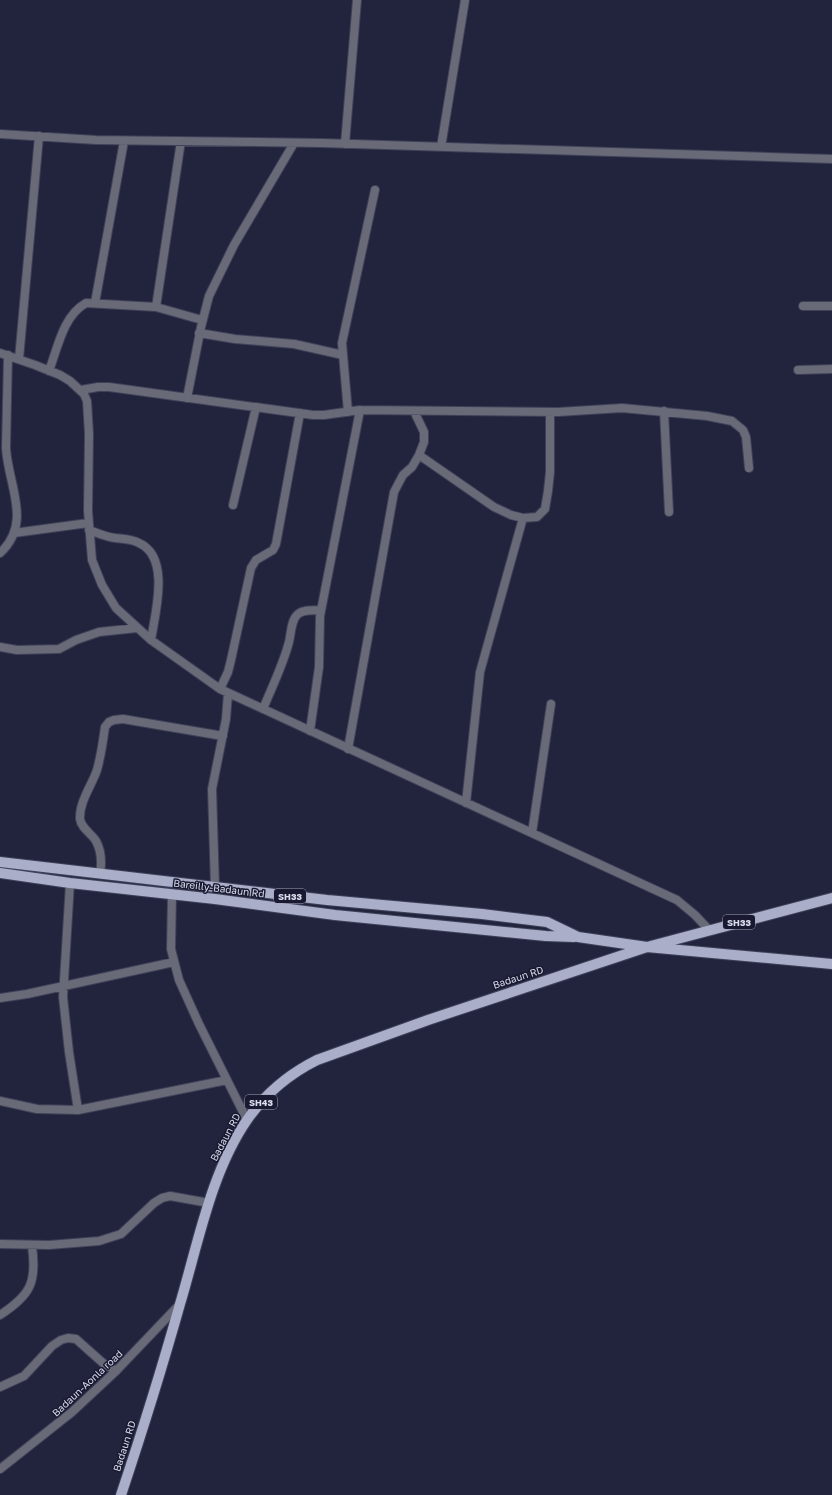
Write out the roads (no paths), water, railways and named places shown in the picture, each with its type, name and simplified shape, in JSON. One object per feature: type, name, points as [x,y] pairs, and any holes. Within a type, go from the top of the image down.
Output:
[{"type":"main road","name":"SH33","points":[[0,862],[215,887],[547,922],[578,937],[647,947],[832,964]]},
{"type":"main road","name":"Bareilly-Badaun Rd","points":[[0,873],[70,883],[172,894],[335,915],[546,936],[578,937]]},
{"type":"main road","name":"SH33","points":[[647,947],[832,898]]},
{"type":"main road","name":"Badaun RD","points":[[122,1495],[155,1390],[209,1203],[223,1165],[237,1136],[262,1101],[274,1089],[300,1069],[317,1060],[436,1017],[647,947]]},
{"type":"street","points":[[345,144],[357,0]]},
{"type":"street","points":[[441,147],[466,0]]},
{"type":"street","points":[[0,134],[124,140],[345,144],[832,159]]},
{"type":"street","points":[[19,359],[39,136]]},
{"type":"street","points":[[95,303],[124,140]]},
{"type":"street","points":[[156,307],[181,141]]},
{"type":"street","points":[[187,398],[202,320],[209,296],[234,246],[294,143]]},
{"type":"street","points":[[348,412],[342,343],[343,334],[375,190]]},
{"type":"street","points":[[49,371],[66,323],[73,313],[86,303],[156,307],[202,320]]},
{"type":"street","points":[[803,306],[832,306]]},
{"type":"street","points":[[200,333],[235,339],[294,344],[343,355]]},
{"type":"street","points":[[0,553],[10,542],[14,533],[18,510],[7,463],[4,354],[49,371],[70,381],[81,390],[87,401],[88,527],[92,560],[102,585],[116,608],[151,640],[224,691],[677,900],[695,915],[709,930]]},
{"type":"street","points":[[798,370],[832,369]]},
{"type":"street","points":[[81,390],[109,387],[324,416],[360,410],[550,412],[622,408],[664,411],[713,417],[732,421],[739,425],[746,437],[749,468]]},
{"type":"street","points":[[233,505],[256,407]]},
{"type":"street","points":[[310,731],[319,667],[319,626],[321,610],[360,410]]},
{"type":"street","points":[[348,749],[394,492],[403,475],[412,467],[424,442],[424,432],[414,411]]},
{"type":"street","points":[[664,411],[669,512]]},
{"type":"street","points":[[419,455],[494,507],[522,518],[537,517],[545,509],[550,472],[550,412]]},
{"type":"street","points":[[215,887],[212,789],[223,736],[224,691],[251,568],[256,560],[273,550],[276,544],[300,413]]},
{"type":"street","points":[[466,803],[480,672],[522,518]]},
{"type":"street","points":[[14,533],[88,527],[108,537],[134,541],[147,547],[156,561],[158,583],[151,640]]},
{"type":"street","points":[[263,709],[289,644],[293,620],[296,615],[302,611],[321,610]]},
{"type":"street","points":[[0,647],[17,650],[59,649],[76,640],[99,632],[137,628]]},
{"type":"street","points":[[532,833],[551,704]]},
{"type":"street","points":[[100,874],[102,863],[101,853],[96,841],[80,820],[84,800],[97,769],[105,727],[108,722],[123,719],[140,721],[223,736]]},
{"type":"street","points":[[70,883],[64,986],[65,1020],[78,1110]]},
{"type":"street","points":[[172,894],[170,938],[179,980],[247,1120]]},
{"type":"street","points":[[0,998],[27,994],[174,962]]},
{"type":"street","points":[[0,1101],[37,1109],[78,1110],[227,1080]]},
{"type":"street","points":[[0,1244],[32,1246],[98,1241],[120,1234],[154,1203],[162,1198],[170,1196],[209,1203]]},
{"type":"street","points":[[0,1314],[14,1306],[31,1286],[34,1274],[32,1246]]},
{"type":"street","name":"Badaun-Aonla road","points":[[0,1469],[67,1416],[116,1371],[180,1304]]},
{"type":"street","points":[[0,1387],[24,1376],[52,1346],[61,1340],[68,1338],[76,1340],[103,1363],[116,1371]]}]
